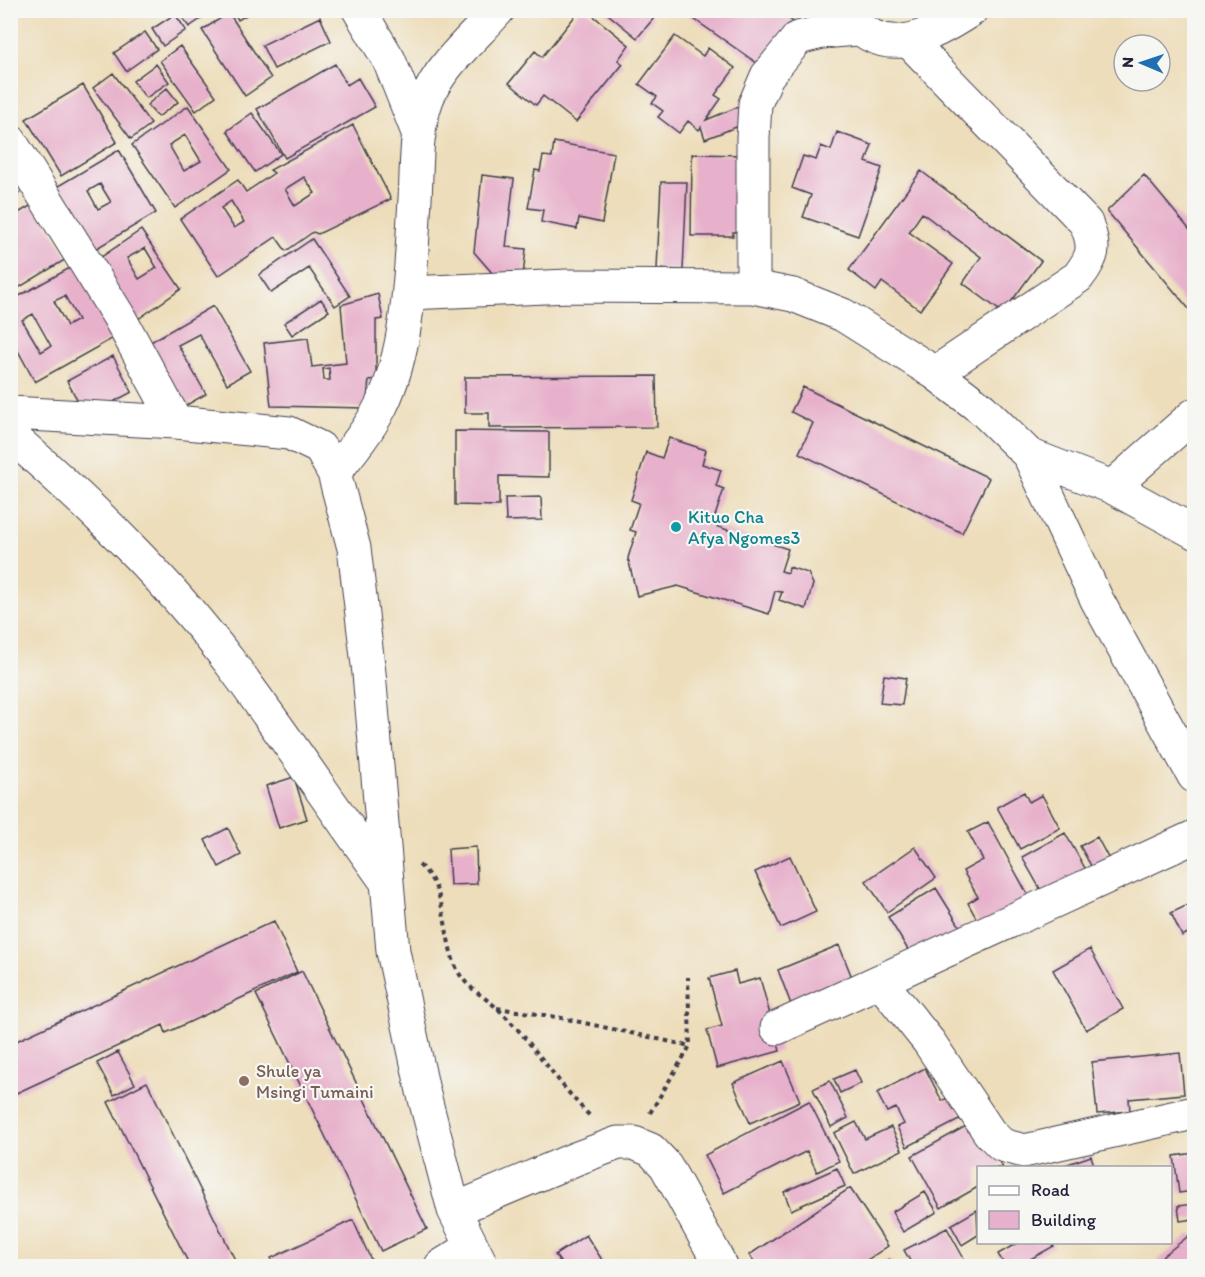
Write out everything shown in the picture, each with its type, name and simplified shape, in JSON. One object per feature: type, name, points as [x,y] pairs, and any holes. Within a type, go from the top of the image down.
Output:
[{"type":"street","points":[[359,10],[389,60],[418,135]]},
{"type":"street","points":[[334,473],[360,440],[382,405],[395,365],[409,293],[418,135],[427,99],[441,75],[498,10]]},
{"type":"street","points":[[753,287],[755,115],[756,104],[767,76],[798,38],[822,32],[850,20],[878,40],[909,41],[936,33],[971,10]]},
{"type":"street","points":[[909,41],[1086,223],[1093,241],[1091,260],[1078,277],[935,373]]},
{"type":"street","points":[[389,60],[441,75]]},
{"type":"street","points":[[10,141],[118,315],[176,422]]},
{"type":"street","points":[[409,293],[568,286],[753,287],[793,295],[843,315],[935,373],[982,409],[1029,454],[1097,600],[1194,776]]},
{"type":"street","points":[[10,413],[176,422],[289,433],[320,448],[334,473],[354,549],[369,673],[393,951],[423,1091],[454,1210],[477,1257],[441,1266]]},
{"type":"street","points":[[1112,488],[1194,415]]},
{"type":"street","points":[[10,435],[80,496],[146,564],[228,660],[386,881]]},
{"type":"street","points":[[1029,454],[1112,488],[1194,532]]},
{"type":"street","points":[[777,1028],[1194,837]]},
{"type":"street","points":[[880,981],[929,1042],[989,1132],[1002,1145],[1024,1150],[1194,1113]]},
{"type":"street","points":[[454,1210],[626,1143],[651,1150],[666,1166],[721,1266]]},
{"type":"path","points":[[382,834],[428,872],[441,903],[450,954],[457,971],[471,989],[497,1008],[584,1110],[626,1143],[690,1046],[688,977]]},
{"type":"path","points":[[497,1008],[557,1017],[690,1046]]},
{"type":"building","points":[[177,10],[201,10],[205,16],[189,27]]},
{"type":"building","points":[[233,10],[255,10],[238,20]]},
{"type":"building","points":[[580,10],[586,10],[629,45],[618,60],[623,64],[576,122],[543,96],[536,105],[509,83],[535,51],[542,57]]},
{"type":"building","points":[[603,10],[645,10],[654,18],[637,38]]},
{"type":"building","points":[[681,10],[791,10],[786,17],[795,23],[764,68]]},
{"type":"building","points":[[229,13],[271,78],[245,96],[202,30]]},
{"type":"building","points":[[175,14],[186,30],[163,46],[152,29]]},
{"type":"building","points":[[320,17],[331,41],[274,69],[262,45]]},
{"type":"building","points":[[145,32],[157,49],[126,71],[114,53]]},
{"type":"building","points":[[675,36],[703,56],[708,48],[735,68],[715,95],[721,99],[706,120],[745,104],[752,121],[705,139],[701,127],[699,130],[688,121],[679,133],[658,117],[663,111],[652,103],[657,97],[639,84]]},
{"type":"building","points":[[180,46],[216,96],[196,111],[160,61]]},
{"type":"building","points":[[156,64],[169,82],[146,98],[133,81]]},
{"type":"building","points":[[335,64],[347,85],[358,78],[375,107],[285,158],[257,109]]},
{"type":"building","points":[[113,73],[151,124],[131,139],[93,88]]},
{"type":"building","points":[[83,85],[117,142],[61,176],[26,119]]},
{"type":"building","points":[[167,88],[178,102],[158,117],[147,105]]},
{"type":"building","points":[[188,106],[231,169],[175,208],[132,145]],"holes":[[[185,135],[201,161],[184,171],[169,145]]]},
{"type":"building","points":[[252,113],[281,154],[255,172],[227,131]]},
{"type":"building","points":[[353,125],[391,199],[318,234],[313,232],[286,251],[276,237],[218,276],[180,219],[238,180],[246,192],[274,173],[270,170]],"holes":[[[304,177],[315,193],[295,206],[285,189]],[[231,201],[244,222],[234,228],[221,208]]]},
{"type":"building","points":[[837,132],[872,145],[866,162],[882,168],[858,236],[803,217],[811,195],[792,188],[803,156],[816,160],[821,146],[831,150]]},
{"type":"building","points":[[554,142],[614,153],[602,223],[579,218],[577,229],[541,222],[543,210],[528,208],[535,170],[540,171],[543,156],[552,157]]},
{"type":"building","points":[[119,150],[156,213],[85,255],[48,192]],"holes":[[[100,184],[111,202],[98,209],[88,191]]]},
{"type":"building","points":[[692,154],[748,155],[752,232],[733,232],[733,236],[691,236]]},
{"type":"building","points":[[10,163],[27,189],[10,198]]},
{"type":"building","points":[[921,171],[1041,261],[1003,313],[963,283],[981,257],[922,213],[909,232],[953,264],[920,310],[882,282],[876,291],[849,270]]},
{"type":"building","points":[[482,175],[514,179],[506,247],[526,249],[522,284],[500,282],[474,252]]},
{"type":"building","points":[[1144,175],[1194,235],[1194,315],[1107,211]]},
{"type":"building","points":[[661,182],[687,182],[683,270],[657,269]]},
{"type":"building","points":[[35,203],[68,258],[10,293],[10,218]]},
{"type":"building","points":[[141,230],[181,289],[131,324],[91,264]],"holes":[[[145,248],[157,268],[139,279],[127,258]]]},
{"type":"building","points":[[312,239],[350,296],[335,306],[309,268],[271,293],[259,275]]},
{"type":"building","points":[[77,264],[117,336],[35,382],[10,336],[10,301]],"holes":[[[65,296],[78,320],[67,326],[54,301]],[[33,314],[51,346],[41,352],[22,320]]]},
{"type":"building","points":[[378,294],[383,319],[376,320],[376,379],[369,380],[366,408],[271,406],[264,343],[308,338],[312,367],[346,363],[341,305]],"holes":[[[329,368],[330,380],[324,380],[323,369]]]},
{"type":"building","points":[[321,299],[329,311],[292,335],[284,323]]},
{"type":"building","points":[[213,306],[250,371],[227,384],[199,334],[178,345],[206,394],[171,414],[135,351]]},
{"type":"building","points":[[113,356],[132,392],[104,407],[78,401],[67,381]]},
{"type":"building","points":[[656,376],[657,427],[489,428],[489,413],[465,413],[465,377]]},
{"type":"building","points":[[803,387],[989,478],[962,533],[799,453],[813,423],[791,412]]},
{"type":"building","points":[[455,431],[549,432],[549,477],[499,476],[499,506],[455,505]]},
{"type":"building","name":"Kituo Cha Afya Ngomes3","points":[[669,438],[706,450],[702,464],[721,470],[716,486],[724,489],[712,525],[788,549],[781,571],[788,573],[789,567],[808,573],[813,584],[806,609],[779,600],[782,592],[775,591],[769,614],[678,586],[637,596],[628,558],[636,532],[630,530],[639,503],[631,500],[646,452],[662,458]]},
{"type":"building","points":[[541,497],[542,520],[506,521],[505,498]]},
{"type":"building","points":[[884,675],[906,678],[902,705],[880,703]]},
{"type":"building","points":[[294,777],[307,819],[279,828],[266,786]]},
{"type":"building","points":[[1024,792],[1029,802],[1042,795],[1060,828],[1020,849],[997,807]]},
{"type":"building","points":[[988,822],[1035,908],[979,923],[968,903],[978,897],[963,871],[983,860],[968,832]]},
{"type":"building","points":[[228,828],[241,855],[219,867],[205,840]]},
{"type":"building","points":[[1065,833],[1094,884],[1051,908],[1022,857]]},
{"type":"building","points":[[1097,837],[1116,873],[1100,882],[1080,846]]},
{"type":"building","points":[[476,847],[477,884],[450,885],[448,849]]},
{"type":"building","points":[[915,847],[936,878],[887,912],[866,881]]},
{"type":"building","points":[[790,856],[816,912],[781,928],[755,872]]},
{"type":"building","points":[[936,888],[964,933],[916,963],[888,917]]},
{"type":"building","points":[[1194,902],[1194,930],[1182,936],[1171,913]]},
{"type":"building","points":[[274,921],[297,972],[166,1033],[163,1025],[10,1096],[10,1044]]},
{"type":"building","points":[[839,945],[857,990],[795,1015],[778,970]]},
{"type":"building","points":[[1090,949],[1123,1009],[1086,1030],[1053,970]]},
{"type":"building","points":[[302,971],[427,1229],[381,1251],[256,994]]},
{"type":"building","points":[[735,971],[738,984],[760,978],[780,1051],[717,1068],[707,1030],[722,1026],[709,978]]},
{"type":"building","points":[[118,1052],[135,1084],[114,1095],[97,1063]]},
{"type":"building","points":[[1180,1053],[1184,1094],[1129,1099],[1130,1111],[1097,1114],[1092,1062]]},
{"type":"building","points":[[783,1061],[800,1101],[750,1123],[733,1083]]},
{"type":"building","points":[[925,1068],[942,1101],[951,1096],[963,1118],[907,1147],[897,1127],[904,1124],[896,1108],[887,1112],[877,1093]]},
{"type":"building","points":[[855,1070],[861,1083],[840,1093],[834,1079]]},
{"type":"building","points":[[830,1081],[848,1118],[831,1127],[813,1089]]},
{"type":"building","points":[[147,1082],[238,1266],[190,1266],[108,1102]]},
{"type":"building","points":[[809,1101],[839,1161],[817,1172],[807,1151],[724,1193],[705,1155]]},
{"type":"building","points":[[977,1120],[1002,1166],[977,1166],[977,1188],[941,1208],[912,1156]]},
{"type":"building","points":[[856,1122],[865,1139],[891,1127],[902,1150],[854,1174],[834,1133]]},
{"type":"building","points":[[1194,1153],[1194,1191],[1179,1193],[1174,1156]]},
{"type":"building","points":[[1091,1156],[1094,1166],[1062,1166]]},
{"type":"building","points":[[837,1168],[845,1186],[791,1210],[784,1192]]},
{"type":"building","points":[[850,1188],[888,1246],[858,1266],[757,1266],[749,1255]]},
{"type":"building","points":[[925,1192],[937,1212],[903,1232],[892,1212]]},
{"type":"building","points":[[1194,1204],[1194,1219],[1180,1221],[1178,1206]]},
{"type":"building","points":[[977,1210],[977,1236],[962,1245],[951,1225]]},
{"type":"building","points":[[353,1220],[372,1262],[362,1266],[275,1266],[271,1258]]},
{"type":"building","points":[[947,1228],[968,1266],[913,1266],[904,1250]]},
{"type":"building","points":[[1191,1234],[1194,1238],[1194,1266],[1163,1266],[1158,1260]]},
{"type":"building","points":[[586,1235],[606,1266],[563,1266],[555,1255]]},
{"type":"building","points":[[1016,1244],[1053,1244],[1054,1246],[1018,1266],[1005,1266],[998,1254]]},
{"type":"building","points":[[889,1259],[895,1266],[879,1266]]},
{"type":"place","name":"Kituo Cha Afya Ngomes3","points":[[676,527]]},
{"type":"place","name":"Shule ya Msingi Tumaini","points":[[244,1081]]}]
